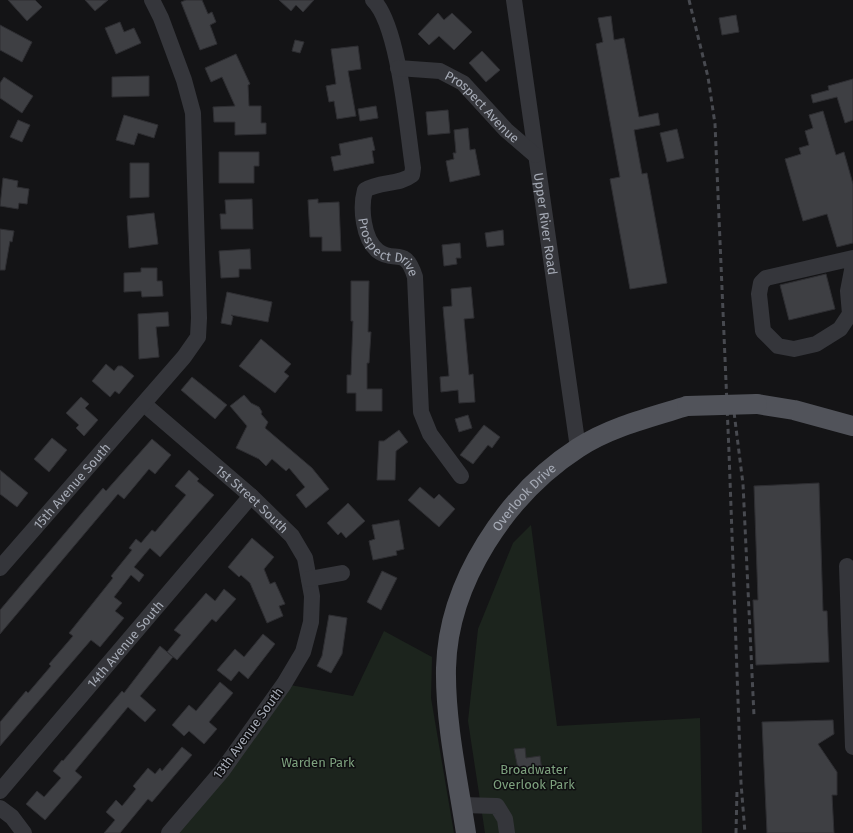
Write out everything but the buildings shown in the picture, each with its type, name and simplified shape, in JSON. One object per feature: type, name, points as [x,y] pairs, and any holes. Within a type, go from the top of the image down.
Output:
[{"type":"main road","name":"Overlook Drive","points":[[466,833],[448,708],[446,668],[450,638],[458,604],[471,571],[488,538],[516,503],[545,473],[578,448],[636,422],[687,406],[757,404],[794,410],[853,426]]},
{"type":"street","points":[[144,404],[184,357],[198,337],[199,318],[193,113],[184,80],[161,18],[152,0]]},
{"type":"street","name":"Prospect Drive","points":[[373,0],[378,4],[390,27],[398,68],[413,168],[412,175],[405,180],[374,184],[365,190],[362,200],[367,234],[372,244],[380,252],[405,258],[412,265],[415,277],[421,412],[430,434],[461,476]]},
{"type":"street","name":"Upper River Road","points":[[514,0],[578,448]]},
{"type":"street","name":"Prospect Avenue","points":[[398,68],[440,71],[463,83],[506,130],[535,155]]},
{"type":"street","points":[[853,258],[766,278],[761,283],[759,294],[764,331],[778,346],[794,349],[816,344],[840,329],[850,314],[848,291],[853,265]]},
{"type":"street","name":"1st Street South","points":[[144,404],[251,496],[292,536],[304,558],[309,579],[312,596],[311,622]]},
{"type":"street","name":"15th Avenue South","points":[[2,563],[144,404]]},
{"type":"street","name":"14th Avenue South","points":[[0,791],[251,496]]},
{"type":"street","points":[[847,566],[853,747]]},
{"type":"street","points":[[309,579],[342,574]]},
{"type":"street","name":"13th Avenue South","points":[[169,833],[222,771],[284,684],[302,652],[311,622]]},
{"type":"street","points":[[462,805],[497,806],[505,819],[507,833]]},
{"type":"street","points":[[0,808],[12,817],[24,833]]},
{"type":"green space","name":"Broadwater Overlook Park","points":[[531,525],[557,726],[700,718],[702,833],[485,833],[468,721],[478,629],[513,543]]},
{"type":"green space","name":"Warden Park","points":[[384,631],[432,657],[431,698],[454,833],[168,833],[284,684],[353,696]]},
{"type":"railway","points":[[689,0],[708,77],[715,124],[741,783],[745,833]]},
{"type":"railway","points":[[733,404],[743,484],[754,716]]},
{"type":"railway","points":[[736,833],[737,791]]}]
